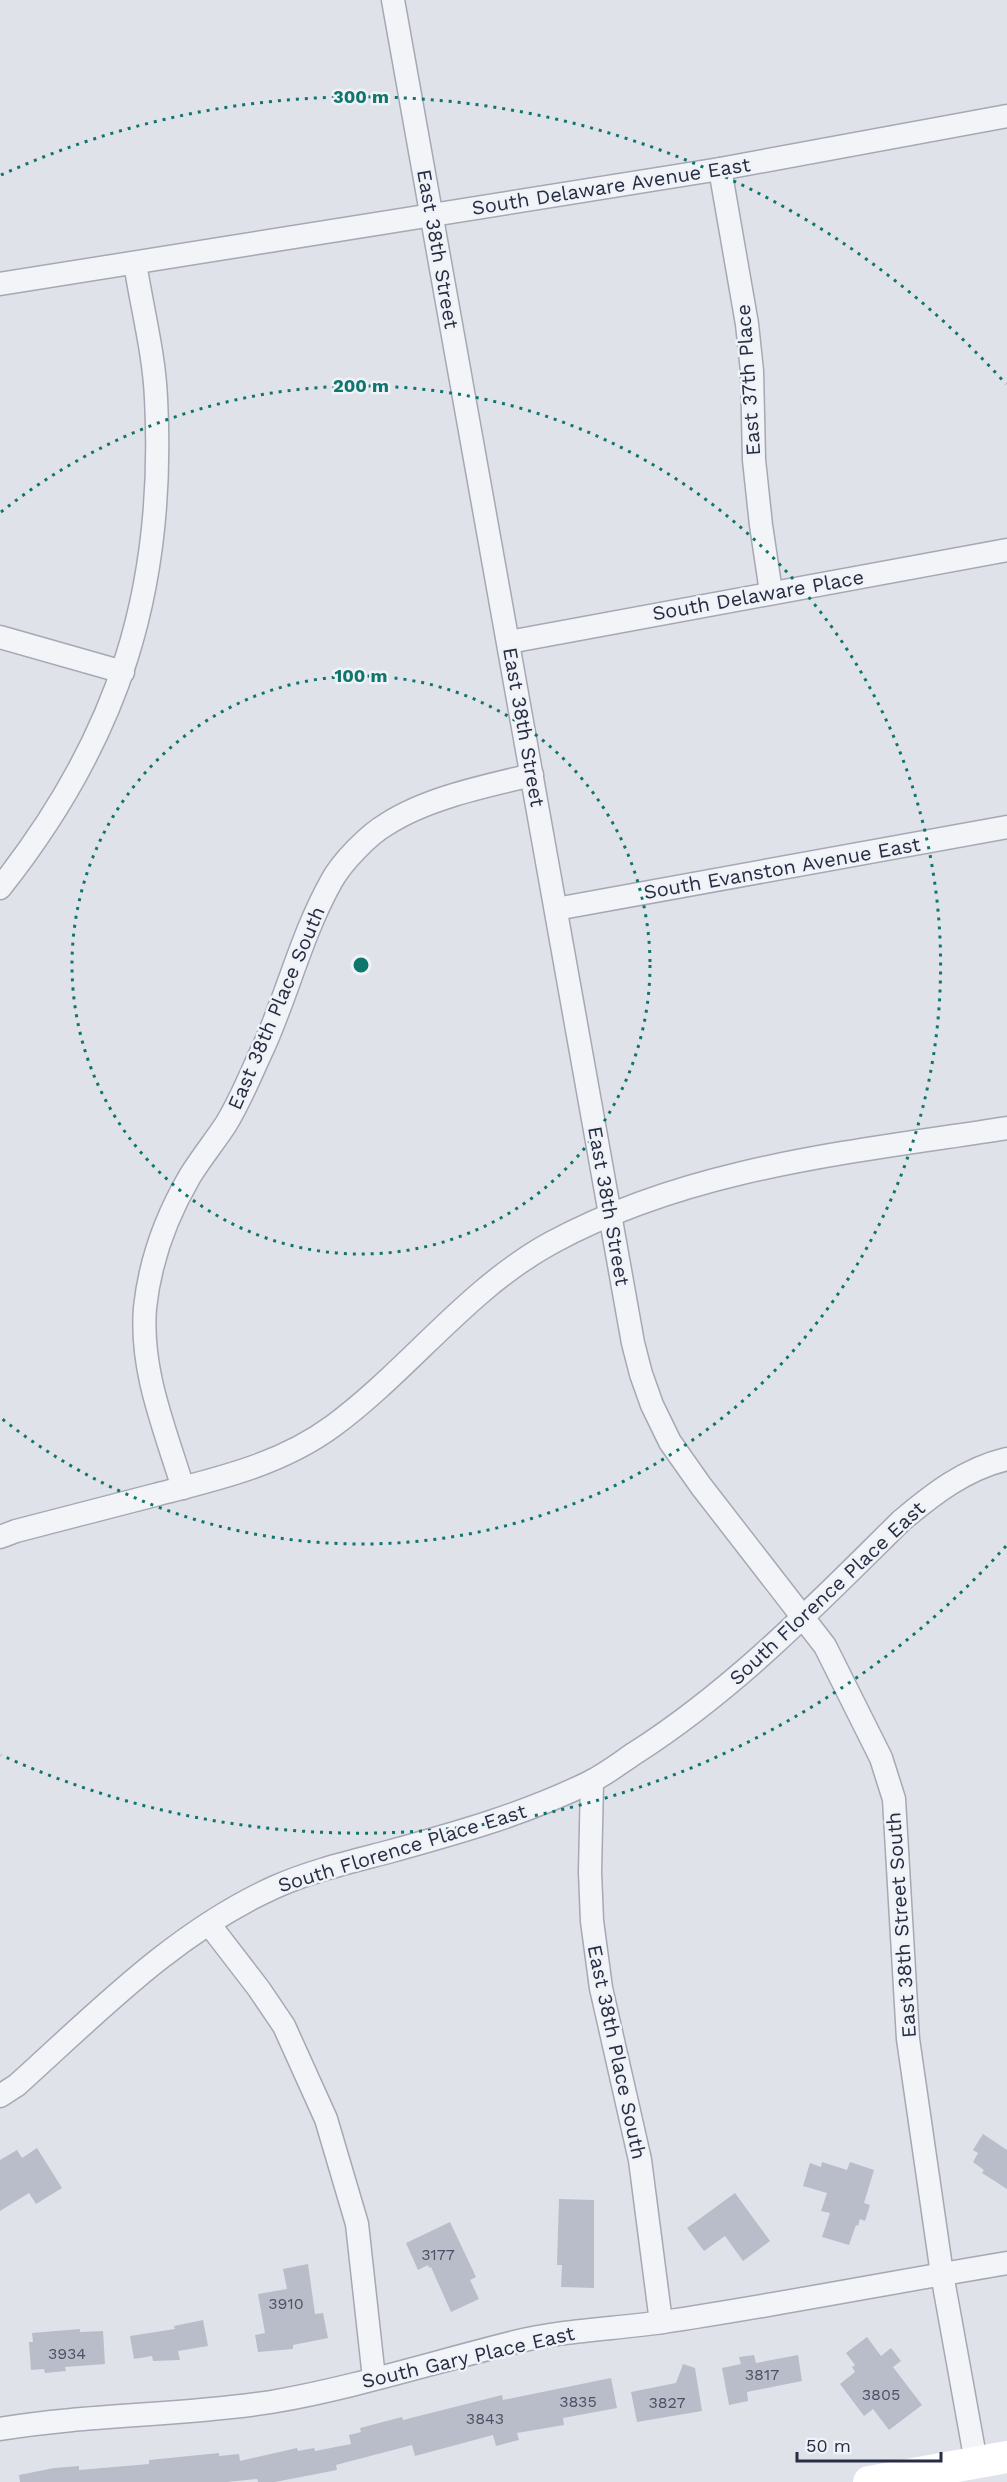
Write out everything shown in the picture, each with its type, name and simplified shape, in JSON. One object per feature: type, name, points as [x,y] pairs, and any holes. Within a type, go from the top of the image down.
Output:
[{"type":"main road","points":[[869,2482],[1007,2457]]},
{"type":"street","name":"East 38th Street","points":[[393,0],[610,1214],[641,1374],[652,1405],[675,1448]]},
{"type":"street","name":"South Delaware Avenue East","points":[[0,284],[720,169],[1007,116]]},
{"type":"street","name":"East 37th Place","points":[[720,169],[747,324],[752,371],[754,460],[771,592]]},
{"type":"street","points":[[0,888],[39,836],[69,789],[96,738],[123,672],[136,629],[149,570],[158,452],[156,396],[135,263]]},
{"type":"street","name":"South Delaware Place","points":[[509,642],[1007,550]]},
{"type":"street","points":[[0,637],[123,672]]},
{"type":"street","name":"East 38th Place South","points":[[183,1488],[152,1391],[145,1351],[145,1308],[153,1260],[166,1220],[191,1175],[228,1122],[264,1045],[311,923],[326,891],[332,880],[360,846],[386,824],[469,790],[532,775]]},
{"type":"street","name":"South Evanston Avenue East","points":[[556,909],[1007,827]]},
{"type":"street","points":[[0,1537],[250,1470],[297,1448],[331,1427],[368,1398],[499,1277],[550,1244],[610,1214],[666,1194],[780,1163],[1007,1128]]},
{"type":"street","name":"East 38th Street South","points":[[675,1448],[825,1646],[881,1758],[894,1799],[908,2039],[942,2274],[976,2462]]},
{"type":"street","name":"South Florence Place East","points":[[0,2096],[17,2085],[139,1975],[175,1946],[277,1886],[337,1865],[484,1825],[539,1805],[592,1781],[704,1706],[748,1669],[925,1500],[946,1485],[971,1472],[1007,1459]]},
{"type":"street","name":"East 38th Place South","points":[[592,1781],[590,1872],[592,1921],[601,1988],[640,2160],[661,2322]]},
{"type":"street","points":[[209,1924],[284,2026],[326,2119],[357,2224],[374,2378]]},
{"type":"street","name":"South Gary Place East","points":[[0,2429],[80,2418],[233,2407],[273,2401],[515,2342],[593,2328],[661,2322],[1007,2263]]},
{"type":"building","points":[[983,2134],[1007,2150],[1007,2189],[982,2173],[984,2170],[973,2162],[978,2153],[973,2150]]},
{"type":"building","points":[[37,2148],[62,2188],[36,2204],[29,2193],[0,2211],[0,2160],[17,2150],[22,2158]]},
{"type":"building","points":[[822,2162],[847,2170],[850,2162],[874,2170],[864,2203],[870,2205],[865,2221],[860,2219],[858,2226],[856,2225],[849,2245],[822,2237],[830,2213],[821,2211],[827,2193],[803,2186],[810,2163],[821,2167]]},
{"type":"building","points":[[735,2193],[770,2241],[743,2261],[725,2236],[704,2251],[687,2228]]},
{"type":"building","points":[[559,2199],[594,2200],[594,2288],[561,2287],[562,2265],[557,2265]]},
{"type":"building","points":[[450,2222],[476,2277],[470,2280],[479,2299],[451,2312],[431,2267],[429,2268],[428,2265],[418,2270],[406,2243]]},
{"type":"building","points":[[308,2264],[315,2314],[323,2313],[328,2338],[293,2345],[293,2349],[258,2352],[255,2335],[265,2333],[258,2294],[287,2289],[283,2269]]},
{"type":"building","points":[[203,2320],[208,2346],[178,2351],[180,2360],[153,2361],[152,2356],[134,2359],[130,2336],[175,2329],[174,2326]]},
{"type":"building","points":[[80,2329],[80,2332],[103,2331],[105,2364],[65,2367],[66,2371],[45,2373],[44,2369],[31,2370],[29,2342],[33,2342],[32,2333]]},
{"type":"building","points":[[867,2337],[881,2356],[891,2348],[901,2361],[893,2367],[922,2405],[889,2430],[873,2409],[864,2416],[840,2384],[855,2372],[852,2367],[855,2365],[846,2353]]},
{"type":"building","points":[[754,2355],[756,2363],[798,2355],[802,2381],[747,2392],[748,2401],[729,2405],[722,2368],[741,2364],[739,2357]]},
{"type":"building","points":[[683,2364],[695,2368],[702,2411],[637,2422],[631,2392],[676,2383]]},
{"type":"building","points":[[611,2378],[617,2408],[563,2418],[564,2425],[517,2433],[519,2440],[496,2446],[493,2435],[415,2456],[412,2445],[336,2465],[337,2470],[275,2482],[258,2482],[257,2479],[227,2482],[20,2482],[19,2475],[54,2468],[79,2466],[79,2470],[149,2464],[149,2460],[219,2453],[219,2456],[239,2454],[240,2461],[297,2448],[298,2451],[314,2448],[315,2451],[351,2444],[349,2435],[361,2432],[360,2428],[402,2417],[403,2420],[502,2395],[503,2400]]}]
